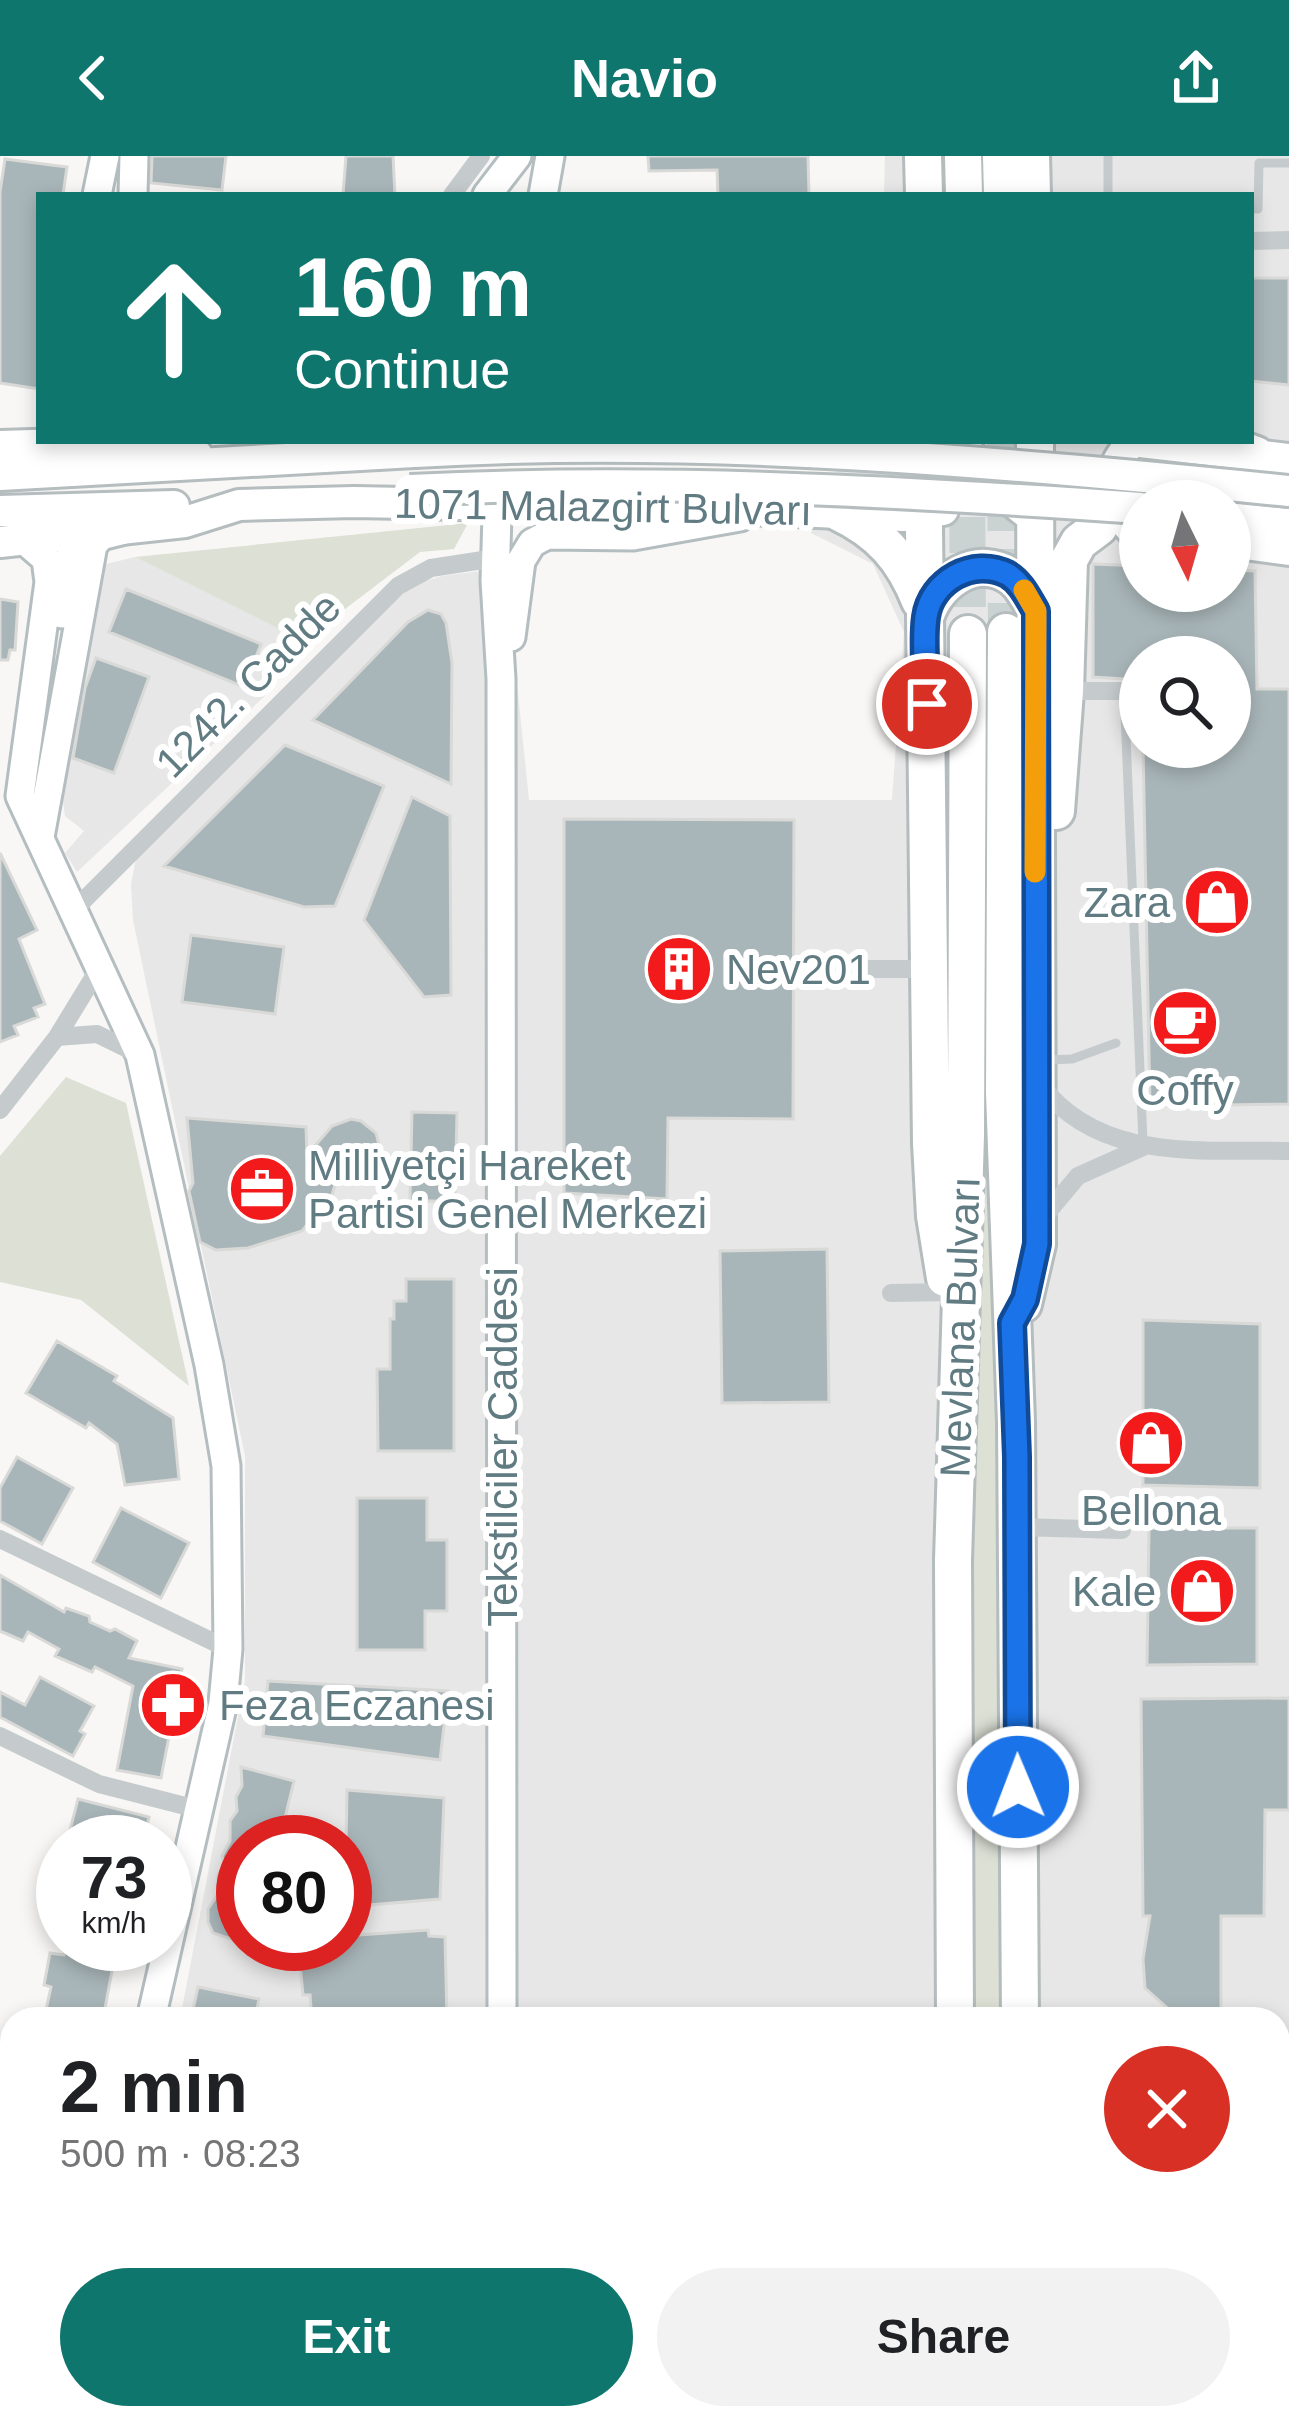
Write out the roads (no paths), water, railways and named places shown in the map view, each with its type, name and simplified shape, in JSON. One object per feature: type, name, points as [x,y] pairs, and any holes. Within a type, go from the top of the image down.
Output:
[{"type":"highway","points":[[923,156],[924,192]]},
{"type":"highway","points":[[963,156],[964,192]]},
{"type":"highway","points":[[1001,156],[1002,192]]},
{"type":"highway","points":[[1031,156],[1032,192]]},
{"type":"highway","points":[[926,444],[934,1197],[954,1306]]},
{"type":"highway","points":[[930,444],[987,484]]},
{"type":"highway","points":[[954,444],[1017,521],[1093,527]]},
{"type":"highway","points":[[1036,444],[1093,527]]},
{"type":"highway","points":[[1229,444],[1273,457]]},
{"type":"highway","points":[[838,512],[875,532],[892,550],[926,616]]},
{"type":"highway","points":[[1021,621],[1093,527]]},
{"type":"highway","points":[[1035,877],[1054,826],[1069,560],[1093,527]]},
{"type":"highway","points":[[926,616],[935,593],[949,580],[982,568],[1008,574],[1017,582],[1035,877],[1036,1227],[1030,1280],[1012,1323]]},
{"type":"highway","name":"Mevlana Bulvarı","points":[[1019,2007],[1018,1527],[1004,1092],[1021,621]]},
{"type":"highway","name":"Mevlana Bulvarı","points":[[956,2007],[954,1306],[966,1135],[968,634]]},
{"type":"main road","points":[[0,446],[36,443]]},
{"type":"main road","points":[[138,444],[227,463]]},
{"type":"main road","name":"1071 Malazgirt Bulvarı","points":[[227,463],[328,444]]},
{"type":"main road","name":"1071 Malazgirt Bulvarı","points":[[0,475],[586,444],[771,449],[1289,491]]},
{"type":"main road","points":[[838,512],[856,501],[863,484],[861,459],[851,444]]},
{"type":"main road","points":[[924,531],[1034,444]]},
{"type":"main road","points":[[1093,527],[1115,510],[1111,489],[1118,459],[1132,444]]},
{"type":"main road","points":[[1161,444],[1273,457]]},
{"type":"main road","name":"1071 Malazgirt Bulvarı","points":[[239,505],[561,483],[748,485],[1093,527]]},
{"type":"main road","name":"1071 Malazgirt Bulvarı","points":[[0,511],[354,502],[774,510],[838,512],[924,531]]},
{"type":"main road","points":[[12,541],[185,522],[239,505]]},
{"type":"main road","points":[[1251,520],[1289,524]]},
{"type":"main road","points":[[1251,545],[1289,550]]},
{"type":"street","points":[[98,192],[105,156]]},
{"type":"street","points":[[114,192],[118,156]]},
{"type":"street","points":[[134,156],[134,192]]},
{"type":"street","points":[[454,192],[481,156]]},
{"type":"street","points":[[489,192],[517,156]]},
{"type":"street","points":[[544,192],[550,156]]},
{"type":"street","points":[[550,156],[556,192]]},
{"type":"street","points":[[1254,241],[1289,240]]},
{"type":"street","points":[[227,463],[264,444]]},
{"type":"street","points":[[502,712],[521,561],[532,543],[547,535],[632,536],[774,510]]},
{"type":"street","name":"Tekstilciler Caddesi","points":[[496,515],[502,712],[502,2007]]},
{"type":"street","points":[[40,837],[93,545],[101,536],[121,531]]},
{"type":"street","points":[[12,541],[46,560],[49,583],[20,796],[140,1055],[209,1365],[226,1466],[228,1649],[223,1703],[155,2007]]},
{"type":"street","points":[[40,837],[36,779],[71,554]]},
{"type":"street","name":"1242. Cadde","points":[[75,909],[398,586],[430,568],[496,557]]},
{"type":"street","points":[[1065,691],[1119,691]]},
{"type":"street","points":[[3,1104],[57,1037],[101,964]]},
{"type":"street","points":[[867,969],[928,969]]},
{"type":"street","points":[[57,1037],[98,1034],[140,1055]]},
{"type":"street","points":[[1037,1070],[1062,1111],[1092,1132],[1143,1148],[1289,1151]]},
{"type":"street","points":[[1036,1227],[1078,1176],[1143,1148]]},
{"type":"street","points":[[891,1293],[954,1306]]},
{"type":"street","points":[[1018,1527],[1122,1530]]},
{"type":"street","points":[[0,1540],[228,1649]]},
{"type":"street","points":[[0,1736],[100,1784],[201,1810]]},
{"type":"lane","points":[[1108,156],[1108,192]]},
{"type":"lane","points":[[1254,209],[1258,209],[1259,159],[1289,164]]},
{"type":"lane","points":[[1127,768],[1143,1148]]},
{"type":"lane","points":[[1037,1070],[1116,1043]]},
{"type":"tunnel","points":[[1005,444],[1006,632]]},
{"type":"tunnel","points":[[967,463],[968,634]]},
{"type":"place","name":"Zara","points":[[1217,902]]},
{"type":"place","name":"Nev201","points":[[679,969]]},
{"type":"place","name":"Coffy","points":[[1185,1023]]},
{"type":"place","name":"Milliyetçi Hareket Partisi Genel Merkezi","points":[[262,1189]]},
{"type":"place","name":"Bellona","points":[[1151,1443]]},
{"type":"place","name":"Kale","points":[[1202,1591]]},
{"type":"place","name":"Feza Eczanesi","points":[[173,1705]]}]
